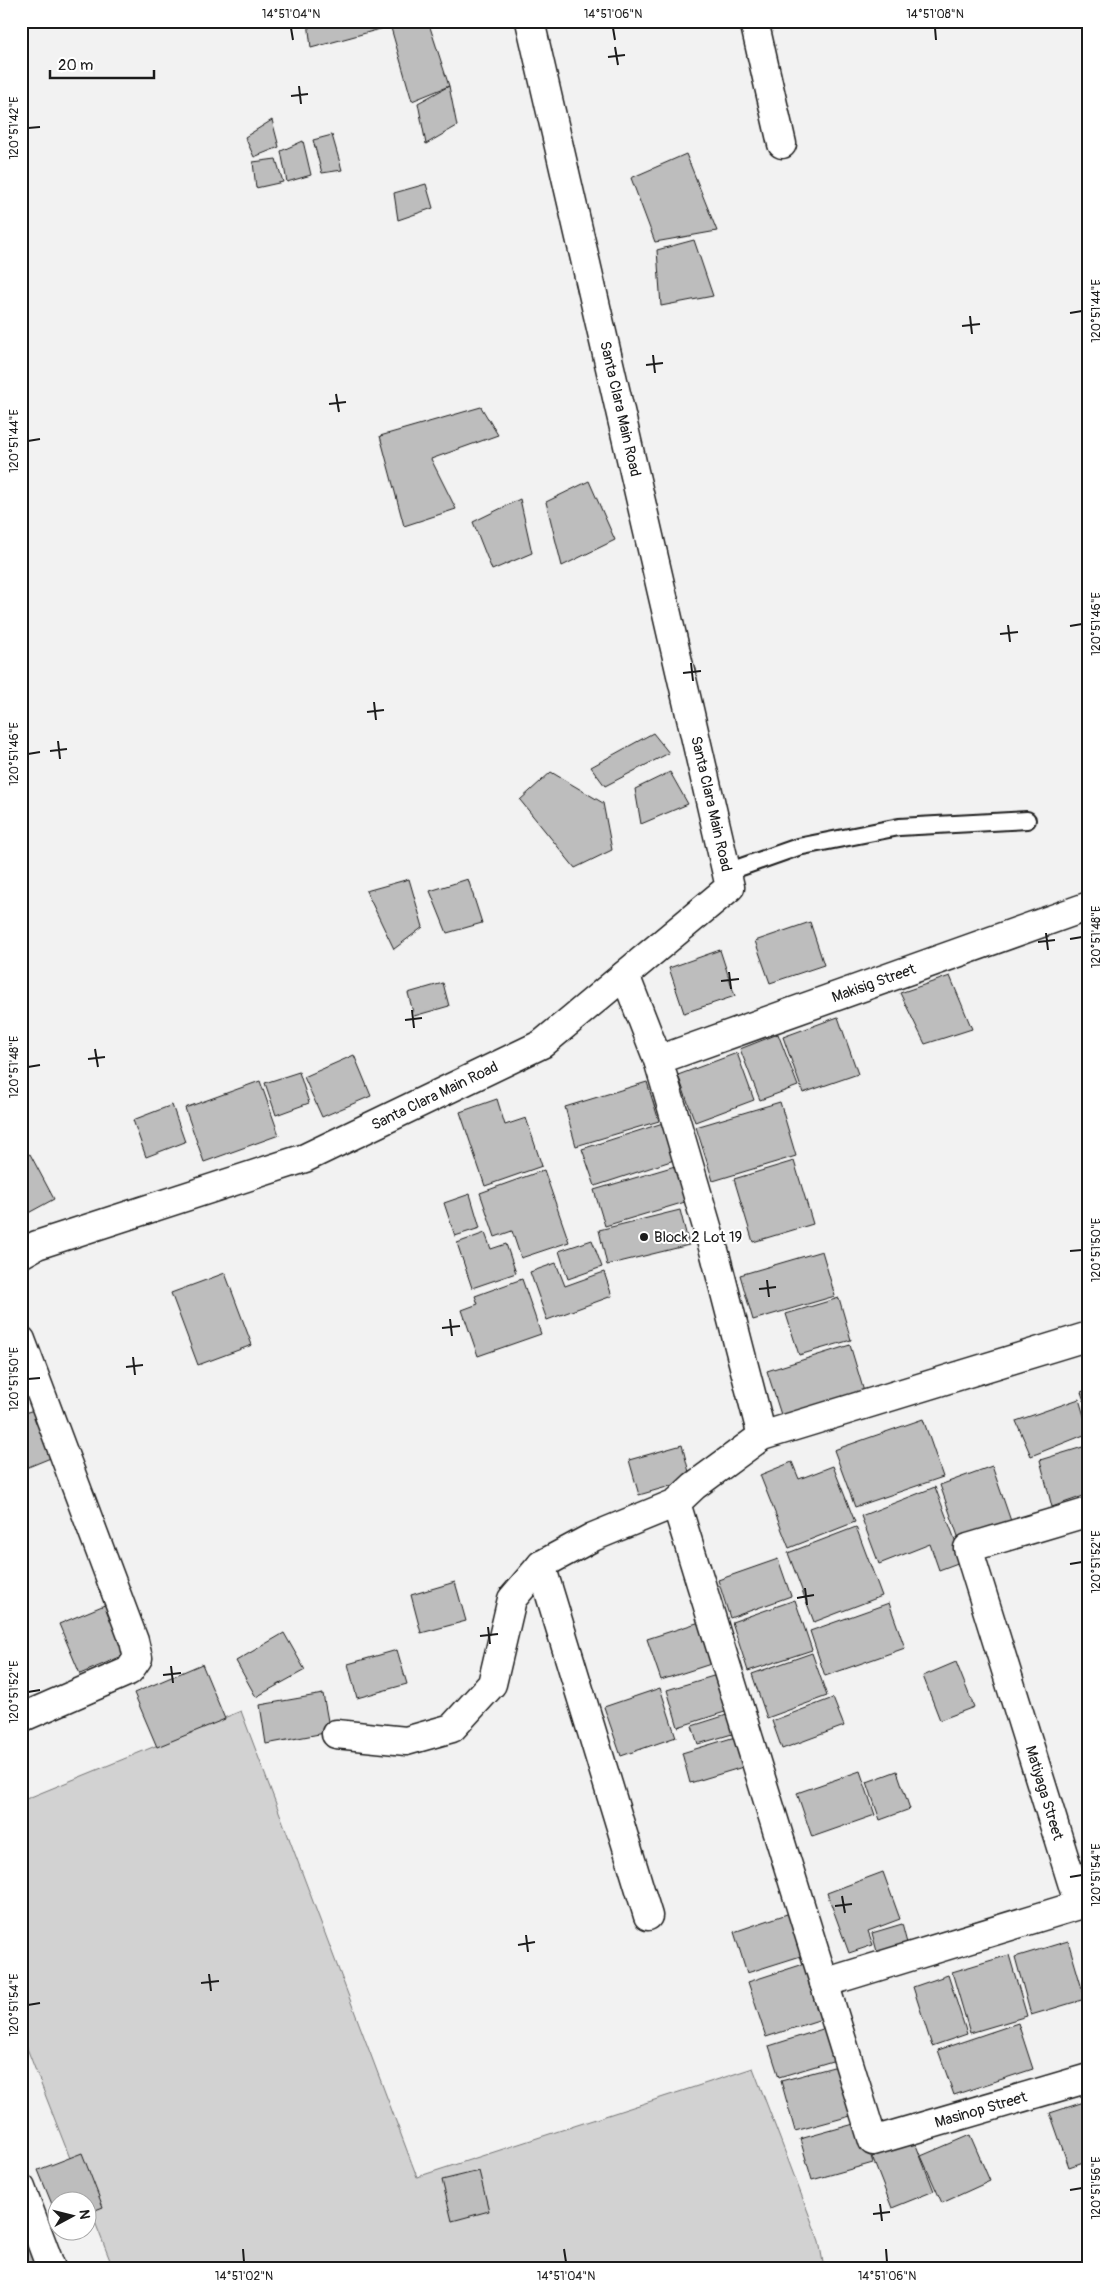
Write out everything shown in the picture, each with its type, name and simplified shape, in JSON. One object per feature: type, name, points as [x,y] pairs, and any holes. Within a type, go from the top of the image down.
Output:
[{"type":"street","name":"Santa Clara Main Road","points":[[21,1254],[37,1245],[305,1158],[542,1044],[730,887],[530,21]]},
{"type":"street","points":[[754,21],[782,144]]},
{"type":"street","name":"Makisig Street","points":[[658,1060],[1089,906]]},
{"type":"street","points":[[625,976],[658,1060],[715,1254],[762,1436]]},
{"type":"street","points":[[336,1734],[406,1741],[452,1728],[492,1684],[512,1599],[541,1564],[593,1537],[676,1503],[694,1486],[762,1436],[1089,1336]]},
{"type":"street","points":[[21,1340],[134,1641],[138,1658],[129,1671],[21,1718]]},
{"type":"street","points":[[676,1503],[824,1983]]},
{"type":"street","name":"Matiyaga Street","points":[[824,1983],[1079,1905],[968,1548],[1089,1512]]},
{"type":"street","points":[[541,1564],[648,1916]]},
{"type":"street","name":"Masinop Street","points":[[824,1983],[873,2141],[1089,2078]]},
{"type":"street","points":[[21,2188],[51,2268]]},
{"type":"lane","points":[[727,872],[798,847],[900,827],[1027,820]]},
{"type":"shaded area","points":[[241,1711],[417,2177],[753,2068],[819,2241],[824,2268],[113,2268],[98,2230],[98,2192],[83,2192],[21,2033],[21,1801]]},
{"type":"building","points":[[308,21],[383,21],[384,28],[311,48]]},
{"type":"building","points":[[389,21],[428,21],[449,86],[412,101]]},
{"type":"building","points":[[449,86],[457,126],[426,144],[418,103]]},
{"type":"building","points":[[272,120],[279,147],[254,157],[245,137]]},
{"type":"building","points":[[332,135],[342,170],[322,173],[313,140]]},
{"type":"building","points":[[303,141],[311,175],[287,182],[281,151]]},
{"type":"building","points":[[686,154],[717,231],[655,242],[631,178]]},
{"type":"building","points":[[276,159],[283,182],[256,188],[253,162]]},
{"type":"building","points":[[426,184],[433,208],[398,220],[394,193]]},
{"type":"building","points":[[694,240],[713,296],[661,306],[657,250]]},
{"type":"building","points":[[481,407],[498,435],[431,459],[456,509],[404,526],[380,436]]},
{"type":"building","points":[[589,481],[615,540],[562,566],[546,502]]},
{"type":"building","points":[[520,499],[532,553],[492,570],[473,522]]},
{"type":"building","points":[[653,733],[669,753],[605,786],[591,767]]},
{"type":"building","points":[[551,772],[603,803],[612,850],[575,868],[520,800]]},
{"type":"building","points":[[670,772],[688,804],[641,824],[635,789]]},
{"type":"building","points":[[409,879],[423,927],[394,949],[366,891]]},
{"type":"building","points":[[468,879],[482,923],[447,933],[430,891]]},
{"type":"building","points":[[810,922],[824,965],[770,983],[755,941]]},
{"type":"building","points":[[720,950],[735,996],[684,1013],[669,968]]},
{"type":"building","points":[[950,976],[972,1029],[925,1044],[900,993]]},
{"type":"building","points":[[443,983],[449,1006],[414,1016],[408,993]]},
{"type":"building","points":[[838,1017],[858,1074],[803,1093],[783,1037]]},
{"type":"building","points":[[778,1034],[798,1086],[760,1100],[740,1049]]},
{"type":"building","points":[[737,1053],[754,1100],[695,1122],[678,1075]]},
{"type":"building","points":[[354,1055],[371,1096],[322,1117],[304,1077]]},
{"type":"building","points":[[299,1072],[309,1103],[276,1115],[265,1083]]},
{"type":"building","points":[[260,1081],[279,1135],[204,1162],[185,1108]]},
{"type":"building","points":[[647,1082],[659,1121],[576,1146],[565,1107]]},
{"type":"building","points":[[497,1099],[505,1125],[526,1118],[542,1166],[485,1186],[460,1112]]},
{"type":"building","points":[[780,1102],[796,1156],[713,1181],[696,1127]]},
{"type":"building","points":[[172,1105],[185,1142],[146,1157],[133,1120]]},
{"type":"building","points":[[666,1122],[677,1159],[595,1186],[582,1149]]},
{"type":"building","points":[[30,1154],[54,1199],[21,1217],[21,1158]]},
{"type":"building","points":[[794,1161],[813,1224],[753,1242],[734,1179]]},
{"type":"building","points":[[675,1166],[685,1202],[605,1226],[594,1190]]},
{"type":"building","points":[[544,1170],[569,1242],[521,1258],[512,1231],[495,1237],[480,1193]]},
{"type":"building","points":[[470,1194],[480,1228],[455,1236],[444,1203]]},
{"type":"building","name":"Block 2 Lot 19","points":[[680,1210],[689,1245],[607,1265],[599,1230]]},
{"type":"building","points":[[485,1233],[491,1249],[506,1244],[516,1273],[472,1288],[457,1243]]},
{"type":"building","points":[[592,1240],[602,1267],[568,1279],[559,1251]]},
{"type":"building","points":[[822,1251],[835,1296],[753,1320],[740,1275]]},
{"type":"building","points":[[556,1263],[565,1286],[604,1272],[612,1296],[547,1320],[530,1272]]},
{"type":"building","points":[[225,1273],[252,1345],[198,1365],[171,1293]]},
{"type":"building","points":[[522,1279],[541,1334],[478,1356],[462,1310],[478,1304],[475,1296]]},
{"type":"building","points":[[839,1298],[851,1340],[799,1355],[786,1314]]},
{"type":"building","points":[[850,1345],[865,1395],[783,1421],[767,1371]]},
{"type":"building","points":[[1089,1389],[1089,1415],[1081,1392]]},
{"type":"building","points":[[1079,1399],[1089,1433],[1031,1456],[1016,1421]]},
{"type":"building","points":[[34,1410],[53,1457],[21,1470],[21,1414]]},
{"type":"building","points":[[923,1419],[943,1477],[855,1507],[834,1450]]},
{"type":"building","points":[[682,1445],[691,1480],[639,1495],[629,1460]]},
{"type":"building","points":[[1086,1446],[1089,1455],[1089,1494],[1052,1507],[1040,1460]]},
{"type":"building","points":[[792,1462],[799,1479],[833,1466],[855,1522],[789,1548],[760,1475]]},
{"type":"building","points":[[992,1466],[1012,1524],[960,1542],[940,1485]]},
{"type":"building","points":[[935,1487],[963,1561],[939,1570],[930,1544],[879,1564],[861,1516]]},
{"type":"building","points":[[856,1527],[882,1596],[814,1622],[788,1553]]},
{"type":"building","points":[[778,1559],[791,1596],[730,1618],[718,1580]]},
{"type":"building","points":[[455,1582],[466,1621],[421,1633],[411,1595]]},
{"type":"building","points":[[795,1600],[812,1650],[748,1671],[732,1622]]},
{"type":"building","points":[[889,1603],[905,1648],[825,1676],[810,1631]]},
{"type":"building","points":[[107,1604],[127,1654],[80,1674],[59,1624]]},
{"type":"building","points":[[703,1621],[717,1662],[661,1680],[647,1639]]},
{"type":"building","points":[[284,1633],[305,1670],[256,1697],[236,1661]]},
{"type":"building","points":[[397,1650],[407,1684],[357,1698],[348,1664]]},
{"type":"building","points":[[812,1653],[827,1696],[767,1718],[752,1674]]},
{"type":"building","points":[[956,1662],[974,1707],[940,1720],[923,1676]]},
{"type":"building","points":[[202,1664],[225,1719],[157,1747],[134,1693]]},
{"type":"building","points":[[720,1674],[731,1710],[678,1727],[667,1690]]},
{"type":"building","points":[[660,1688],[676,1737],[621,1756],[604,1707]]},
{"type":"building","points":[[323,1694],[330,1732],[266,1744],[260,1705]]},
{"type":"building","points":[[833,1698],[844,1726],[782,1749],[772,1721]]},
{"type":"building","points":[[733,1713],[739,1732],[698,1744],[692,1726]]},
{"type":"building","points":[[745,1734],[753,1764],[690,1783],[682,1753]]},
{"type":"building","points":[[860,1771],[875,1815],[812,1837],[797,1793]]},
{"type":"building","points":[[897,1771],[910,1809],[880,1820],[867,1782]]},
{"type":"building","points":[[883,1872],[900,1919],[868,1931],[873,1945],[849,1953],[827,1893]]},
{"type":"building","points":[[790,1913],[804,1955],[747,1973],[734,1932]]},
{"type":"building","points":[[902,1924],[909,1951],[879,1959],[872,1933]]},
{"type":"building","points":[[1068,1941],[1085,1999],[1031,2015],[1015,1957]]},
{"type":"building","points":[[1009,1955],[1027,2016],[970,2033],[952,1972]]},
{"type":"building","points":[[813,1961],[831,2016],[766,2037],[748,1982]]},
{"type":"building","points":[[948,1975],[967,2034],[932,2046],[913,1987]]},
{"type":"building","points":[[1018,2023],[1033,2069],[954,2095],[938,2050]]},
{"type":"building","points":[[829,2027],[839,2059],[779,2077],[769,2046]]},
{"type":"building","points":[[845,2064],[858,2114],[795,2131],[781,2081]]},
{"type":"building","points":[[1084,2102],[1089,2116],[1089,2160],[1069,2167],[1050,2113]]},
{"type":"building","points":[[861,2122],[873,2163],[812,2180],[800,2139]]},
{"type":"building","points":[[970,2135],[990,2181],[942,2203],[921,2156]]},
{"type":"building","points":[[914,2140],[934,2191],[892,2208],[872,2157]]},
{"type":"building","points":[[82,2153],[97,2192],[48,2192],[48,2194],[38,2170]]},
{"type":"building","points":[[479,2171],[489,2211],[452,2221],[442,2180]]},
{"type":"building","points":[[98,2194],[103,2207],[98,2209]]},
{"type":"building","points":[[31,2245],[39,2268],[21,2268],[21,2249]]},
{"type":"place","name":"Block 2 Lot 19","points":[[644,1237]]}]
